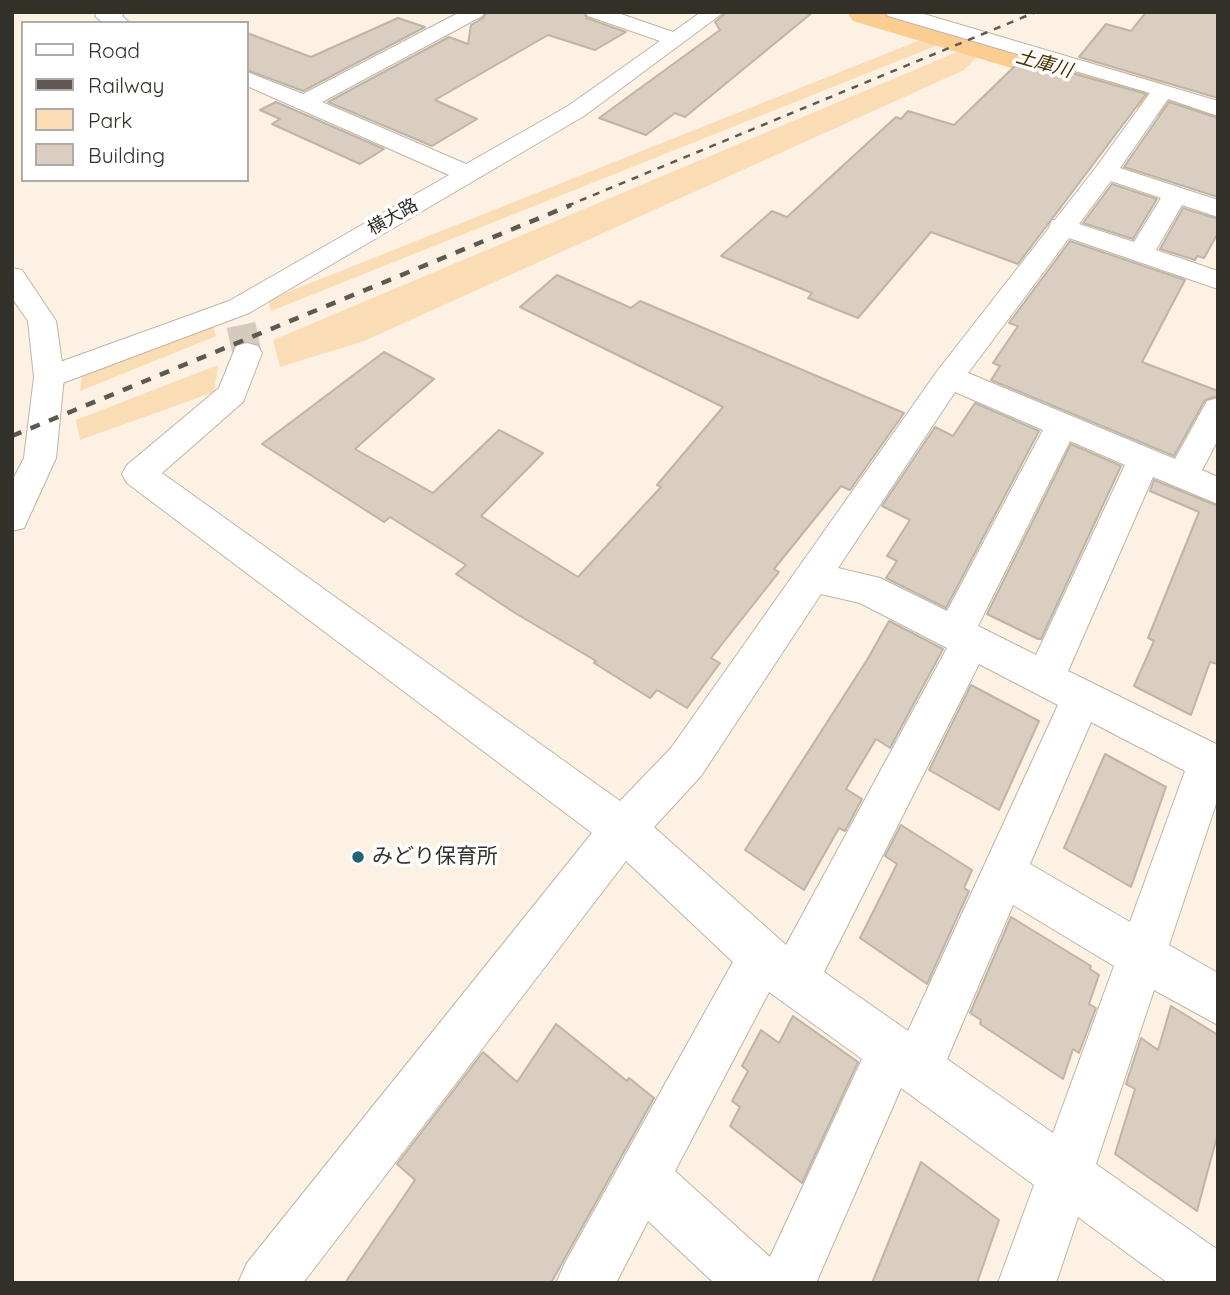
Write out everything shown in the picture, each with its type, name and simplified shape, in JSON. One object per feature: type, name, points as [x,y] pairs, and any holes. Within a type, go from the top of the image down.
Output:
[{"type":"street","points":[[115,12],[105,16],[116,21]]},
{"type":"street","points":[[304,103],[475,12]]},
{"type":"street","points":[[595,12],[676,40]]},
{"type":"street","name":"横大路","points":[[49,377],[242,328],[468,174],[576,111],[714,12]]},
{"type":"street","points":[[895,12],[1159,95],[1218,109]]},
{"type":"street","points":[[248,78],[468,174]]},
{"type":"street","points":[[271,1281],[623,830],[686,762],[949,377],[1106,171],[1159,95]]},
{"type":"street","points":[[1106,171],[1218,209]]},
{"type":"street","points":[[1141,253],[1176,195]]},
{"type":"street","points":[[1062,226],[1218,280]]},
{"type":"street","points":[[12,276],[42,321],[49,377],[40,458],[12,518]]},
{"type":"street","points":[[242,328],[232,394],[139,474],[623,830],[778,968],[1216,1283]]},
{"type":"street","points":[[949,377],[1218,491]]},
{"type":"street","points":[[1182,476],[1218,409]]},
{"type":"street","points":[[585,1283],[642,1178],[778,968],[963,637],[1062,425]]},
{"type":"street","points":[[787,1283],[1003,873],[1063,688],[1144,460]]},
{"type":"street","points":[[815,574],[833,583],[867,589],[1214,764],[1141,955],[1063,1172],[1027,1283]]},
{"type":"street","points":[[1003,873],[1218,1000]]},
{"type":"street","points":[[642,1178],[756,1283]]},
{"type":"green space","points":[[933,35],[948,41],[271,311],[268,300]]},
{"type":"green space","points":[[962,50],[977,57],[964,70],[364,341],[280,367],[273,340]]},
{"type":"green space","points":[[212,324],[216,336],[80,391],[82,375]]},
{"type":"green space","points":[[218,365],[214,392],[80,440],[76,420]]},
{"type":"building","points":[[487,12],[583,12],[587,18],[626,32],[595,50],[548,35],[435,100],[477,119],[432,146],[328,102],[449,37],[468,44],[471,25],[483,18]]},
{"type":"building","points":[[727,12],[813,12],[685,117],[675,113],[646,135],[599,118],[720,30],[715,22]]},
{"type":"building","points":[[1146,12],[1218,12],[1218,98],[1079,57],[1106,24],[1131,31]]},
{"type":"building","points":[[398,18],[425,27],[303,91],[248,70],[248,33],[311,57]]},
{"type":"building","points":[[1018,63],[1064,76],[1068,72],[1146,94],[1018,264],[931,232],[858,318],[808,298],[812,293],[721,256],[772,211],[787,217],[896,117],[901,119],[908,111],[954,125]]},
{"type":"building","points":[[276,102],[384,149],[360,164],[272,124],[280,119],[260,110]]},
{"type":"building","points":[[1169,102],[1218,118],[1218,197],[1124,167]]},
{"type":"building","points":[[1112,184],[1157,199],[1133,239],[1083,223]]},
{"type":"building","points":[[1183,208],[1218,219],[1218,233],[1204,258],[1197,256],[1195,260],[1160,249]]},
{"type":"building","points":[[1070,241],[1185,280],[1142,362],[1218,391],[1218,396],[1205,400],[1174,456],[991,380],[1000,366],[993,363],[1018,326],[1009,323]]},
{"type":"building","points":[[557,275],[631,308],[640,301],[904,413],[850,490],[841,486],[774,569],[779,572],[711,658],[720,663],[687,708],[657,690],[650,698],[456,574],[466,565],[390,517],[384,522],[262,444],[384,352],[434,379],[355,449],[433,493],[499,430],[543,453],[481,516],[578,577],[661,487],[657,485],[723,407],[520,307]]},
{"type":"building","points":[[975,403],[1039,431],[946,608],[886,578],[897,561],[887,556],[910,520],[882,506],[935,427],[953,436]]},
{"type":"building","points":[[1071,444],[1121,466],[1041,639],[1038,639],[987,614]]},
{"type":"building","points":[[1154,480],[1218,506],[1218,664],[1210,662],[1191,715],[1134,686],[1154,641],[1148,638],[1199,512],[1150,491]]},
{"type":"building","points":[[889,621],[943,649],[890,748],[876,739],[846,789],[862,799],[845,831],[839,828],[804,890],[745,850],[867,660]]},
{"type":"building","points":[[971,685],[1039,721],[999,810],[929,770]]},
{"type":"building","points":[[1105,754],[1166,787],[1131,887],[1064,848]]},
{"type":"building","points":[[901,825],[972,870],[964,888],[969,891],[927,984],[860,938],[897,864],[885,856]]},
{"type":"building","points":[[1011,917],[1091,966],[1090,969],[1099,975],[1089,1004],[1096,1008],[1079,1053],[1073,1049],[1063,1079],[980,1024],[981,1020],[970,1013]]},
{"type":"building","points":[[1171,1006],[1218,1035],[1218,1133],[1197,1211],[1115,1154],[1135,1089],[1126,1084],[1141,1038],[1158,1050]]},
{"type":"building","points":[[793,1016],[858,1062],[802,1183],[730,1126],[740,1107],[732,1101],[748,1071],[742,1066],[761,1030],[779,1043]]},
{"type":"building","points":[[556,1024],[627,1081],[629,1078],[654,1098],[551,1283],[345,1283],[415,1180],[397,1164],[483,1052],[517,1082]]},
{"type":"building","points":[[921,1162],[999,1220],[977,1283],[872,1283]]},
{"type":"waterway","name":"土庫川","points":[[868,12],[1143,92],[1218,124]]},
{"type":"tunnel","points":[[241,325],[247,353]]},
{"type":"railway","points":[[567,206],[1036,12]]},
{"type":"railway","points":[[12,436],[571,205]]},
{"type":"place","name":"みどり保育所","points":[[358,857]]}]
